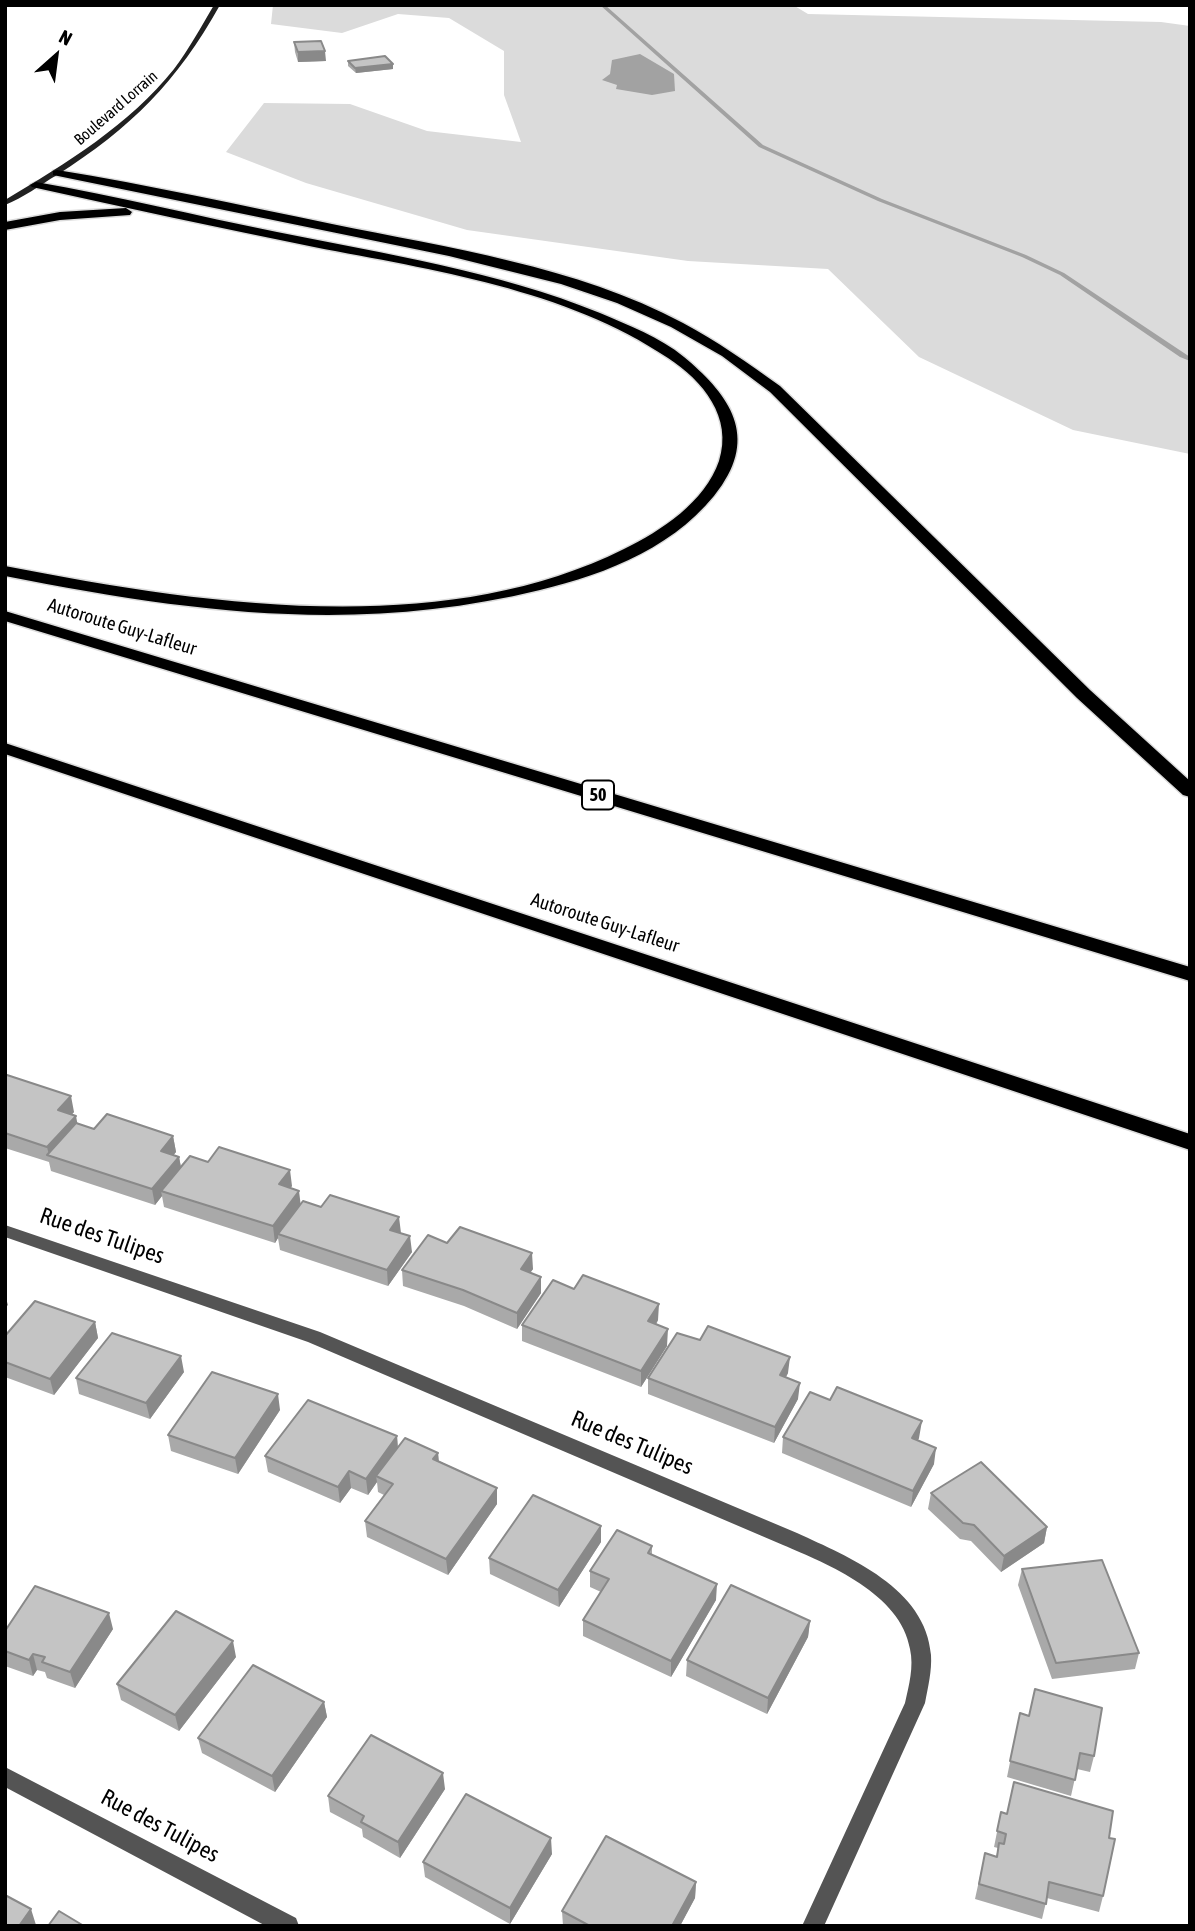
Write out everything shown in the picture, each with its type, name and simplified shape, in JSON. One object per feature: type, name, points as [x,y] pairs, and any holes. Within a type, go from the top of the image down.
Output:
[{"type":"highway","points":[[57,173],[524,269],[609,295],[689,331],[743,363],[775,388],[1125,735],[1190,792]]},
{"type":"highway","points":[[5,571],[166,600],[284,612],[370,612],[456,604],[551,583],[621,557],[657,538],[685,517],[707,495],[722,472],[729,451],[730,430],[724,409],[712,390],[667,352],[607,321],[532,293],[472,276],[36,185]]},
{"type":"highway","points":[[5,226],[74,214],[160,211]]},
{"type":"highway","name":"Autoroute Guy-Lafleur","points":[[5,616],[1190,974]]},
{"type":"highway","name":"Autoroute Guy-Lafleur","points":[[5,747],[1190,1142]]},
{"type":"main road","name":"Boulevard Lorrain","points":[[5,203],[57,173],[111,135],[160,91],[195,48],[217,5]]},
{"type":"street","name":"Rue des Tulipes","points":[[5,1231],[327,1342],[790,1539],[844,1563],[872,1582],[901,1608],[919,1640],[922,1668],[915,1703],[813,1926]]},
{"type":"street","name":"Rue des Tulipes","points":[[5,1776],[288,1926]]},
{"type":"shaded area","points":[[273,5],[793,5],[808,14],[1161,22],[1190,26],[1190,454],[1073,430],[919,357],[828,269],[688,261],[467,230],[306,183],[226,152],[264,103],[350,104],[427,131],[521,142],[504,95],[504,51],[449,18],[398,14],[342,33],[271,24]]},
{"type":"shaded area","points":[[640,54],[674,74],[675,91],[652,95],[616,89],[617,85],[602,80],[610,74],[612,60]]},
{"type":"building","points":[[321,41],[325,51],[298,52],[294,42]]},
{"type":"building","points":[[385,56],[393,64],[355,68],[348,61]]},
{"type":"building","points":[[7,1075],[71,1096],[58,1110],[76,1116],[47,1147],[5,1133]]},
{"type":"building","points":[[107,1114],[173,1136],[161,1151],[179,1157],[152,1189],[47,1155],[76,1123],[94,1129]]},
{"type":"building","points":[[219,1147],[290,1170],[279,1184],[299,1191],[273,1226],[161,1191],[190,1156],[208,1162]]},
{"type":"building","points":[[330,1195],[399,1217],[390,1230],[410,1236],[387,1270],[278,1234],[303,1201],[321,1207]]},
{"type":"building","points":[[460,1227],[532,1253],[521,1269],[541,1277],[517,1313],[463,1290],[402,1270],[428,1235],[447,1243]]},
{"type":"building","points":[[583,1275],[659,1304],[648,1321],[668,1329],[641,1371],[522,1325],[553,1280],[574,1289]]},
{"type":"building","points":[[35,1301],[95,1322],[50,1379],[5,1362],[5,1336]]},
{"type":"building","points":[[708,1326],[790,1357],[780,1375],[800,1383],[775,1427],[648,1378],[677,1333],[700,1340]]},
{"type":"building","points":[[112,1333],[181,1356],[146,1403],[76,1378]]},
{"type":"building","points":[[212,1372],[278,1394],[235,1458],[168,1435]]},
{"type":"building","points":[[837,1387],[922,1421],[912,1438],[936,1448],[913,1491],[783,1437],[810,1392],[830,1400]]},
{"type":"building","points":[[308,1400],[397,1436],[366,1479],[349,1471],[338,1487],[265,1456]]},
{"type":"building","points":[[405,1438],[438,1453],[433,1459],[497,1488],[446,1559],[365,1521],[393,1484],[376,1476]]},
{"type":"building","points":[[981,1462],[1047,1527],[1004,1556],[974,1525],[963,1523],[931,1493]]},
{"type":"building","points":[[533,1495],[601,1526],[558,1590],[489,1558]]},
{"type":"building","points":[[617,1530],[652,1546],[648,1553],[717,1584],[671,1661],[583,1620],[609,1579],[590,1571]]},
{"type":"building","points":[[1102,1560],[1139,1653],[1056,1663],[1022,1569]]},
{"type":"building","points":[[731,1585],[810,1621],[768,1698],[687,1660]]},
{"type":"building","points":[[35,1586],[109,1613],[70,1672],[42,1662],[45,1657],[33,1654],[29,1660],[5,1651],[5,1631]]},
{"type":"building","points":[[176,1611],[233,1641],[175,1715],[117,1684]]},
{"type":"building","points":[[253,1665],[324,1702],[272,1776],[198,1738]]},
{"type":"building","points":[[1035,1689],[1102,1708],[1094,1756],[1080,1753],[1075,1780],[1010,1761],[1020,1713],[1029,1716]]},
{"type":"building","points":[[371,1735],[443,1773],[398,1842],[361,1822],[364,1816],[328,1796]]},
{"type":"building","points":[[1014,1782],[1113,1811],[1109,1838],[1115,1839],[1103,1896],[1049,1882],[1046,1904],[979,1884],[985,1853],[997,1857],[999,1843],[1004,1844],[1006,1834],[997,1831],[1001,1812],[1007,1814]]},
{"type":"building","points":[[466,1794],[551,1838],[510,1908],[423,1862]]},
{"type":"building","points":[[606,1836],[696,1882],[672,1926],[590,1926],[562,1911]]},
{"type":"building","points":[[5,1895],[31,1909],[19,1926],[5,1926]]},
{"type":"building","points":[[59,1911],[84,1926],[48,1926]]},
{"type":"waterway","points":[[602,5],[761,146],[880,200],[1024,256],[1062,274],[1190,359]]}]
